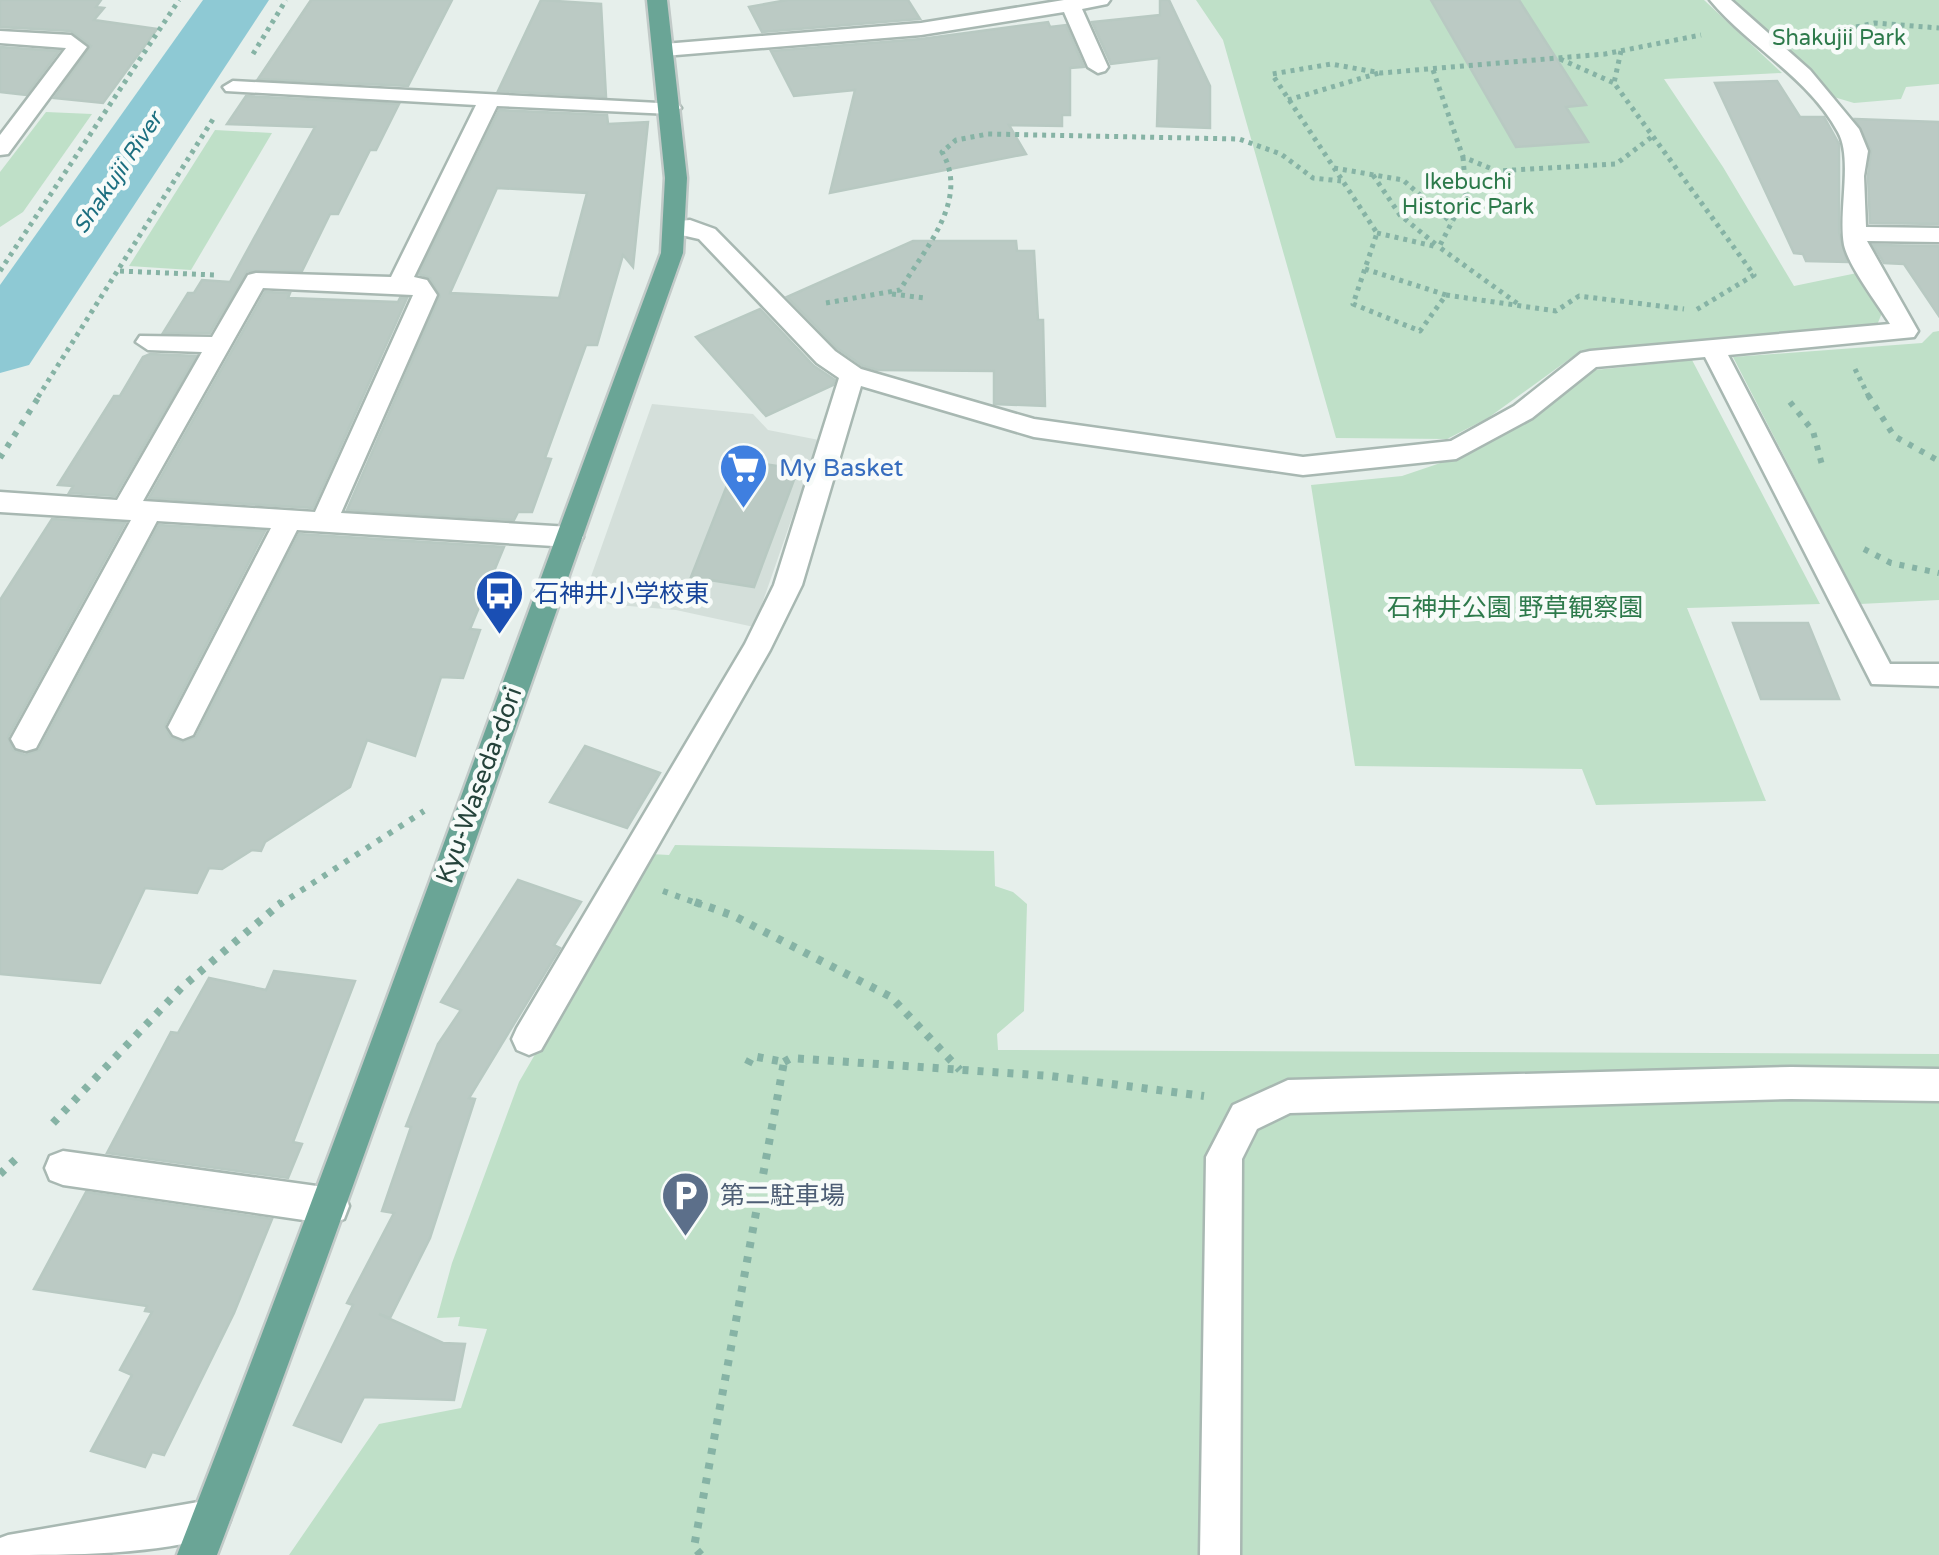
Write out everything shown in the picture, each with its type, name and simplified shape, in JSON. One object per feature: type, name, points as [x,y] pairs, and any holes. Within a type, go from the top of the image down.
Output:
[{"type":"main road","name":"Kyu-Waseda-dori","points":[[204,1537],[331,1206],[490,750],[651,320],[672,253],[676,227],[671,108],[656,0]]},
{"type":"street","points":[[664,50],[922,29],[1100,0]]},
{"type":"street","points":[[676,227],[706,234],[826,358],[852,375],[1034,428],[1303,466],[1456,450],[1523,412],[1590,360],[1711,346],[1906,332],[1856,248],[1853,176],[1858,151],[1848,128],[1788,61],[1720,0]]},
{"type":"street","points":[[1072,5],[1098,67]]},
{"type":"street","points":[[0,38],[72,41],[77,47],[0,150]]},
{"type":"street","points":[[233,86],[671,108]]},
{"type":"street","points":[[400,284],[490,98]]},
{"type":"street","points":[[1855,234],[1939,236]]},
{"type":"street","points":[[26,739],[216,345],[253,282],[262,278],[419,285],[425,295],[324,522]]},
{"type":"street","points":[[148,342],[216,345]]},
{"type":"street","points":[[1711,346],[1882,676],[1939,675]]},
{"type":"street","points":[[530,1039],[756,650],[788,584],[852,375]]},
{"type":"street","points":[[0,502],[570,537]]},
{"type":"street","points":[[182,727],[289,520]]},
{"type":"street","points":[[1220,1555],[1224,1157],[1245,1116],[1288,1096],[1791,1084],[1939,1085]]},
{"type":"street","points":[[63,1168],[331,1206]]},
{"type":"street","points":[[8,1555],[204,1537]]},
{"type":"path","points":[[0,271],[180,0]]},
{"type":"path","points":[[0,458],[286,0]]},
{"type":"path","points":[[1788,61],[1804,39],[1827,30],[1916,23],[1939,28]]},
{"type":"path","points":[[1440,247],[1377,233],[1272,74],[1331,64],[1380,72],[1559,58],[1621,51],[1747,26]]},
{"type":"path","points":[[1614,83],[1621,51]]},
{"type":"path","points":[[1365,269],[1446,295],[1556,310],[1579,296],[1696,311],[1754,275],[1614,83],[1559,58]]},
{"type":"path","points":[[1432,69],[1463,156],[1466,195],[1440,247]]},
{"type":"path","points":[[1288,100],[1380,72]]},
{"type":"path","points":[[890,294],[900,290],[950,206],[953,170],[942,152],[951,141],[961,138],[988,134],[1238,139],[1281,154],[1314,178],[1342,181]]},
{"type":"path","points":[[1463,156],[1497,171],[1616,164],[1652,136]]},
{"type":"path","points":[[1333,168],[1404,180],[1452,223]]},
{"type":"path","points":[[1373,174],[1400,215],[1520,305]]},
{"type":"path","points":[[1377,233],[1353,304],[1420,331],[1446,295]]},
{"type":"path","points":[[120,271],[226,276]]},
{"type":"path","points":[[788,318],[836,300],[890,294],[926,298]]},
{"type":"path","points":[[1838,337],[1879,422],[1895,442],[1939,461]]},
{"type":"path","points":[[43,1133],[181,988],[260,917],[338,860],[435,805]]},
{"type":"path","points":[[624,877],[734,916],[891,997],[960,1071]]},
{"type":"path","points":[[744,1072],[752,1056],[784,1062],[792,1058],[1161,1088],[1207,1096],[1245,1116]]},
{"type":"path","points":[[701,1555],[694,1547],[784,1062]]},
{"type":"path","points":[[0,1174],[31,1144]]},
{"type":"shaded area","points":[[652,404],[753,414],[768,430],[819,440],[754,627],[676,610],[582,602]]},
{"type":"green space","name":"Ikebuchi Historic Park","points":[[1196,0],[1704,0],[1782,73],[1664,79],[1723,167],[1794,286],[1857,273],[1882,313],[1877,325],[1582,350],[1488,418],[1447,439],[1336,438],[1223,40]]},
{"type":"green space","name":"Shakujii Park","points":[[1726,0],[1939,0],[1939,84],[1906,87],[1901,99],[1854,103],[1827,95]]},
{"type":"green space","points":[[46,112],[92,114],[23,212],[0,227],[0,172]]},
{"type":"green space","points":[[215,130],[272,133],[191,270],[129,266]]},
{"type":"green space","points":[[1939,331],[1939,600],[1860,604],[1733,357],[1922,343]]},
{"type":"green space","name":"石神井公園 野草観察園","points":[[1692,360],[1820,604],[1687,608],[1766,801],[1596,805],[1582,769],[1355,766],[1311,485],[1402,476],[1473,452],[1535,418],[1595,370]]},
{"type":"green space","points":[[675,845],[994,851],[995,886],[1013,892],[1027,904],[1024,1011],[997,1034],[998,1050],[1939,1054],[1939,1555],[289,1555],[379,1424],[461,1408],[487,1329],[458,1326],[460,1317],[437,1318],[452,1263],[519,1082],[651,854],[669,855]]},
{"type":"building","points":[[0,0],[101,0],[96,7],[104,8],[94,20],[157,29],[103,103],[54,98],[91,46],[71,31],[0,27]]},
{"type":"building","points":[[311,0],[452,0],[408,86],[258,79]]},
{"type":"building","points":[[541,0],[601,4],[606,97],[498,91]]},
{"type":"building","points":[[787,0],[908,0],[920,19],[762,32],[749,7]]},
{"type":"building","points":[[1160,0],[1169,0],[1210,86],[1210,128],[1157,126],[1159,58],[1111,64],[1092,22],[1160,15]]},
{"type":"building","points":[[1431,0],[1519,0],[1586,105],[1566,107],[1588,142],[1516,147]]},
{"type":"building","points":[[1048,22],[1050,27],[1066,25],[1084,67],[1070,68],[1070,115],[1062,115],[1062,126],[1009,125],[1026,154],[830,193],[855,90],[794,96],[771,51],[921,39]]},
{"type":"building","points":[[0,47],[59,51],[26,95],[0,92]]},
{"type":"building","points":[[1777,81],[1800,117],[1824,117],[1839,144],[1839,232],[1847,262],[1806,261],[1803,254],[1794,253],[1715,83]]},
{"type":"building","points":[[246,96],[399,104],[376,150],[370,150],[338,214],[330,214],[302,271],[247,271],[210,333],[163,333],[188,293],[194,293],[202,280],[230,282],[315,127],[227,124]]},
{"type":"building","points":[[499,110],[607,115],[608,124],[648,122],[633,267],[623,255],[597,345],[586,345],[545,458],[551,459],[532,512],[518,512],[514,520],[347,510],[440,296],[430,278],[419,274]],"holes":[[[497,188],[587,193],[559,298],[450,293]]]},
{"type":"building","points":[[1855,119],[1939,122],[1939,224],[1870,223],[1871,150]]},
{"type":"building","points":[[913,241],[1016,241],[1017,251],[1034,251],[1038,320],[1043,320],[1045,406],[994,404],[994,371],[877,370],[863,366],[837,348],[787,297]]},
{"type":"building","points":[[1873,245],[1939,246],[1939,316],[1904,264],[1884,263]]},
{"type":"building","points":[[265,292],[290,293],[288,298],[398,302],[407,298],[313,508],[149,498]]},
{"type":"building","points":[[760,309],[814,366],[835,380],[833,385],[766,416],[696,337]]},
{"type":"building","points":[[196,356],[115,496],[69,493],[73,486],[58,485],[114,396],[120,396],[143,357]]},
{"type":"building","points":[[737,460],[798,469],[754,587],[691,577]]},
{"type":"building","points":[[52,519],[125,523],[8,737],[13,750],[25,755],[39,750],[159,525],[265,531],[165,725],[170,737],[182,742],[196,737],[299,534],[504,547],[470,629],[480,630],[463,678],[441,677],[415,756],[367,740],[350,787],[265,842],[261,851],[252,850],[222,869],[209,868],[197,893],[145,888],[100,983],[0,974],[0,600]]},
{"type":"building","points":[[1733,623],[1808,623],[1839,699],[1761,699]]},
{"type":"building","points":[[585,746],[660,773],[627,828],[550,802]]},
{"type":"building","points":[[518,880],[581,902],[554,945],[560,948],[469,1098],[475,1099],[430,1238],[390,1318],[379,1314],[443,1343],[465,1344],[454,1400],[364,1397],[341,1442],[294,1425],[353,1305],[347,1303],[394,1213],[382,1211],[411,1127],[406,1126],[438,1044],[461,1010],[441,1002]]},
{"type":"building","points":[[274,971],[355,981],[293,1142],[302,1144],[288,1178],[107,1153],[171,1032],[178,1033],[209,978],[266,990]]},
{"type":"building","points":[[86,1192],[272,1219],[234,1313],[164,1455],[152,1452],[145,1467],[91,1451],[132,1375],[120,1370],[152,1312],[145,1311],[147,1306],[34,1289]]},
{"type":"waterway","name":"Shakujii River","points":[[0,345],[236,0]]},
{"type":"place","name":"My Basket","points":[[744,510]]},
{"type":"place","name":"石神井小学校東","points":[[499,636]]},
{"type":"place","name":"第二駐車場","points":[[685,1238]]}]
